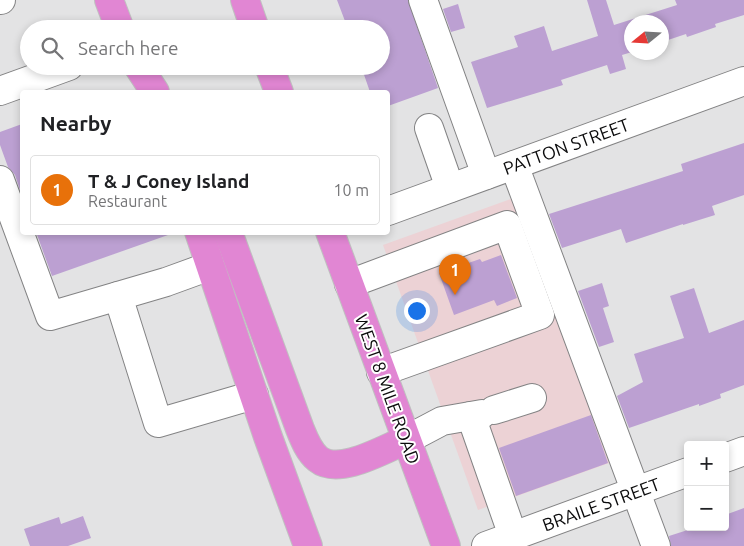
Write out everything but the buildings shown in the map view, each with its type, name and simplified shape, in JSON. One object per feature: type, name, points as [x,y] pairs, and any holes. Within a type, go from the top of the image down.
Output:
[{"type":"highway","points":[[109,0],[117,20]]},
{"type":"highway","points":[[245,0],[252,20]]},
{"type":"highway","points":[[139,75],[144,90]]},
{"type":"highway","points":[[143,75],[154,90]]},
{"type":"highway","points":[[272,75],[278,90]]},
{"type":"highway","points":[[200,235],[308,546]]},
{"type":"highway","points":[[229,235],[300,429],[312,453],[326,464],[342,465],[406,440]]},
{"type":"highway","name":"WEST 8 MILE ROAD","points":[[331,235],[446,546]]},
{"type":"street","points":[[423,0],[486,175]]},
{"type":"street","points":[[0,91],[44,75]]},
{"type":"street","name":"PATTON STREET","points":[[390,210],[744,80]]},
{"type":"street","points":[[429,127],[450,188]]},
{"type":"street","points":[[514,165],[656,546]]},
{"type":"street","points":[[0,180],[20,234]]},
{"type":"street","points":[[349,284],[507,225],[540,315],[381,372]]},
{"type":"street","points":[[20,235],[50,316],[166,282],[210,266]]},
{"type":"street","points":[[118,296],[158,423],[254,395]]},
{"type":"street","points":[[406,440],[442,421],[482,414],[532,398]]},
{"type":"street","points":[[482,414],[514,536]]},
{"type":"street","points":[[729,457],[744,451]]},
{"type":"street","name":"BRAILE STREET","points":[[486,546],[684,473]]},
{"type":"shaded area","points":[[516,197],[612,462],[478,510],[383,245]]},
{"type":"place","name":"T & J Coney Island","points":[[455,295]]}]
